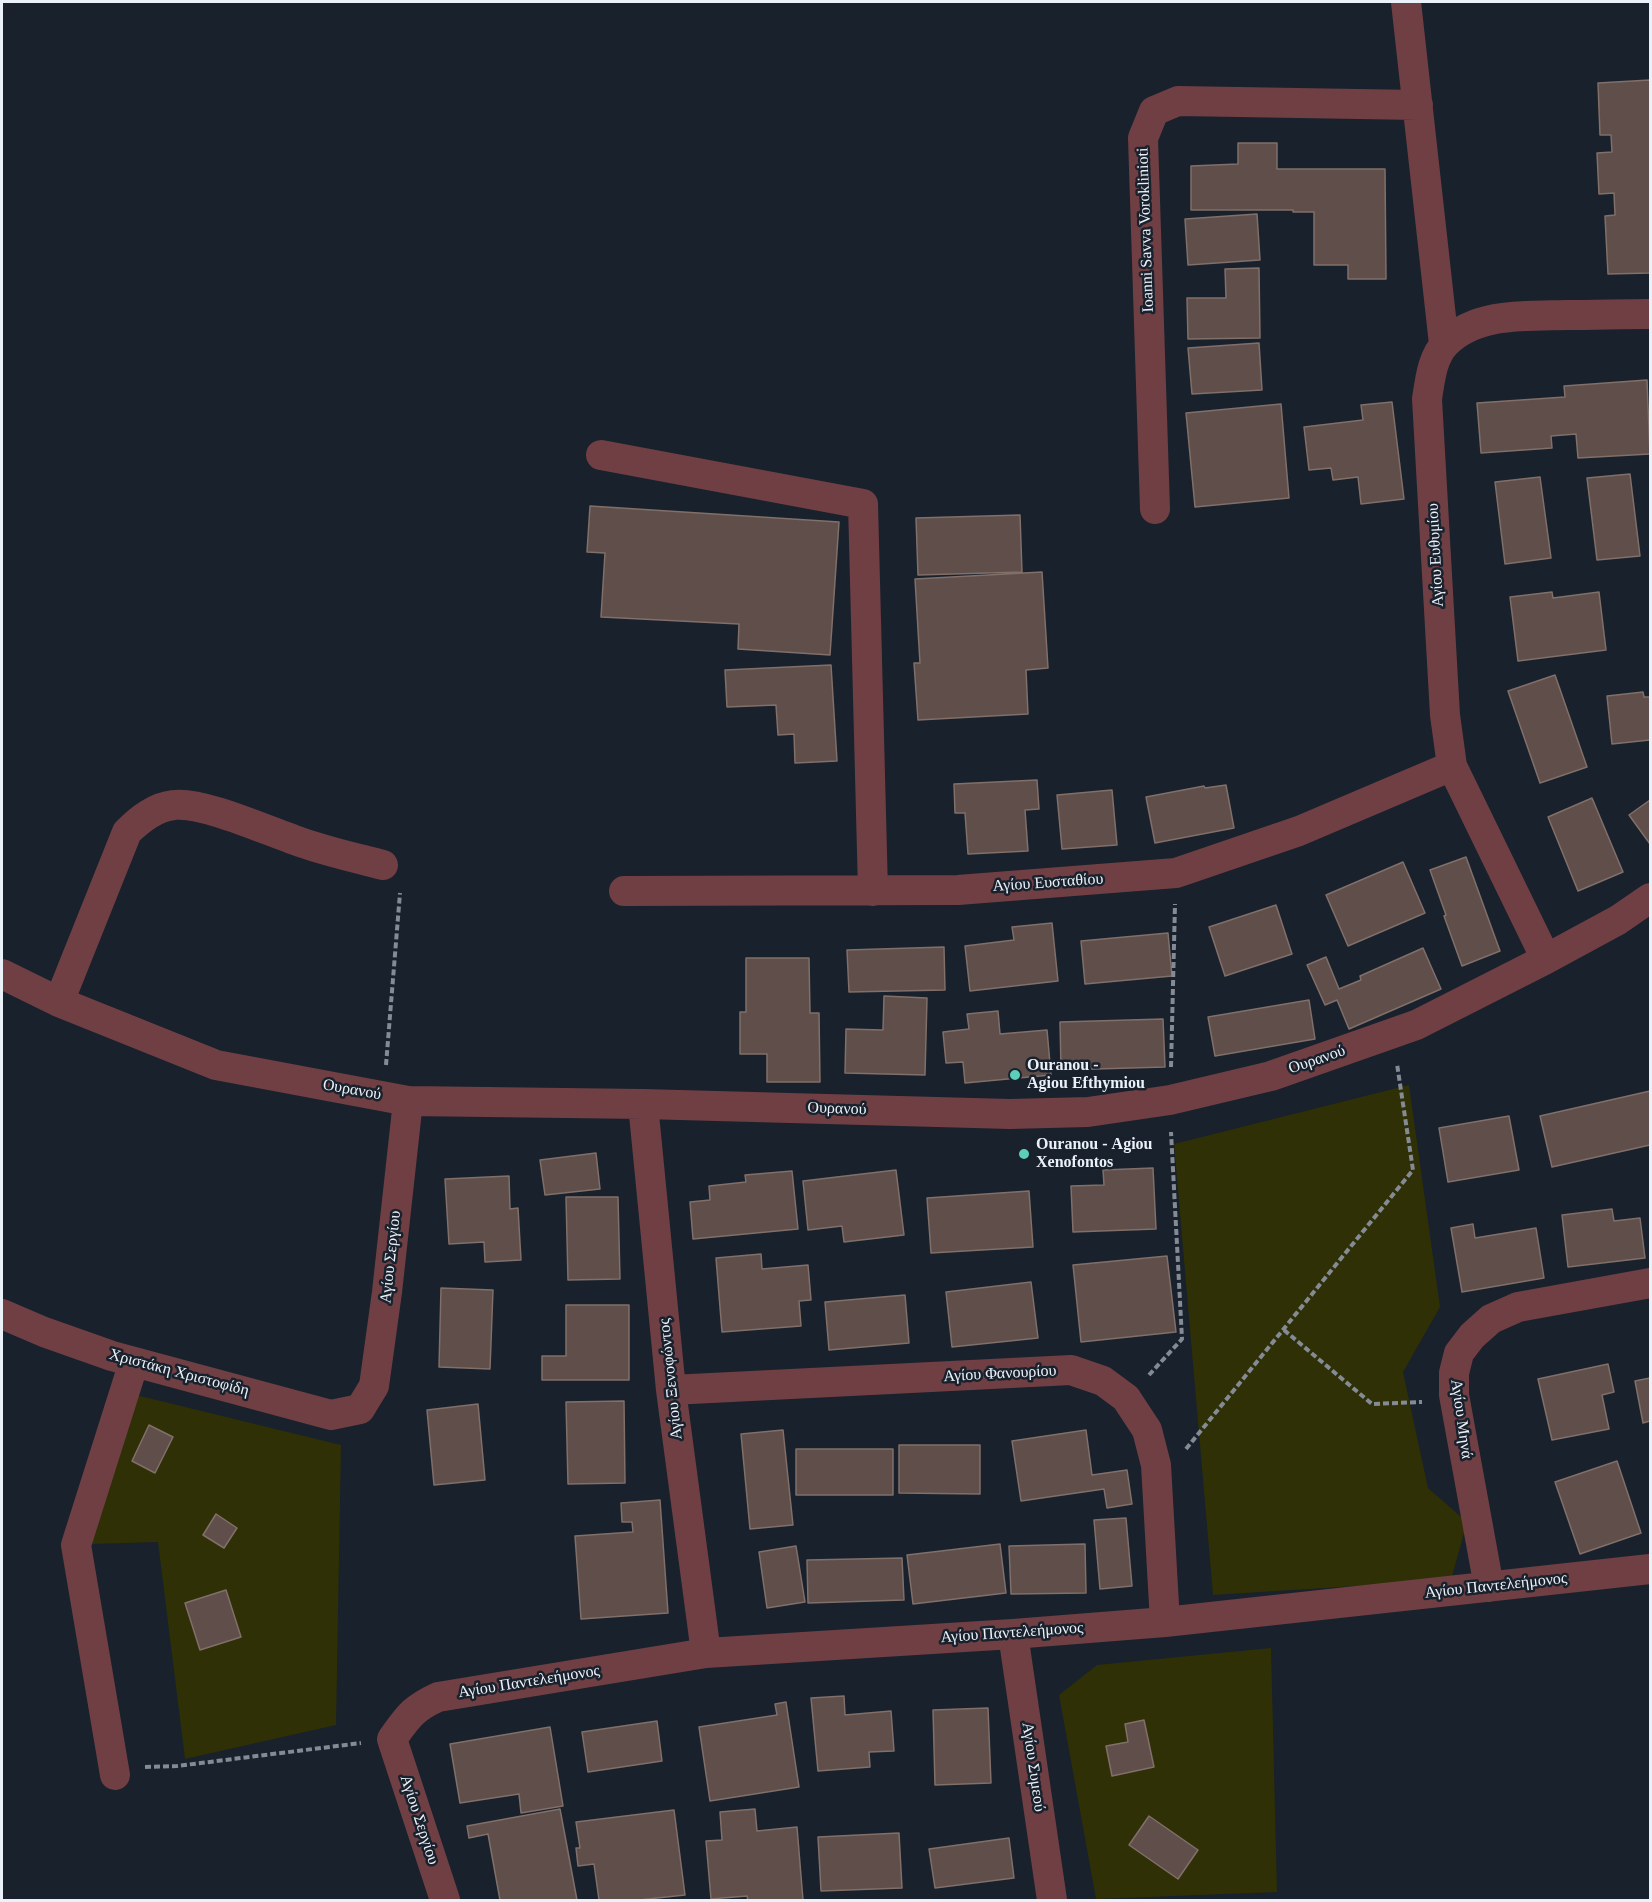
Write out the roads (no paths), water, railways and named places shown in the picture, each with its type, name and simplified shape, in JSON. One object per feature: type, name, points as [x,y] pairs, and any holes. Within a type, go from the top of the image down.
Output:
[{"type":"street","points":[[1406,2],[1444,344]]},
{"type":"street","name":"Ioanni Savva Voroklinioti","points":[[1155,509],[1143,138],[1154,111],[1178,101],[1418,105]]},
{"type":"street","points":[[1444,344],[1461,331],[1479,323],[1506,317],[1650,314]]},
{"type":"street","name":"Αγίου Ευθυμίου","points":[[1444,344],[1432,366],[1427,399],[1445,715],[1452,766],[1546,959]]},
{"type":"street","points":[[601,455],[863,504],[873,891]]},
{"type":"street","name":"Αγίου Ευσταθίου","points":[[624,891],[958,890],[1176,873],[1299,831],[1452,766]]},
{"type":"street","points":[[59,1002],[127,832],[139,820],[153,812],[175,805],[203,808],[304,844],[383,865]]},
{"type":"street","name":"Ουρανού","points":[[2,974],[59,1002],[216,1065],[395,1098],[1010,1114],[1088,1112],[1170,1100],[1271,1076],[1416,1025],[1618,920],[1650,898]]},
{"type":"street","name":"Αγίου Σεργίου","points":[[360,1409],[374,1386],[387,1292],[395,1098]]},
{"type":"street","name":"Αγίου Ξενοφώντος","points":[[643,1104],[671,1390],[706,1653]]},
{"type":"street","name":"Αγίου Μηνά","points":[[1490,1587],[1455,1400],[1454,1373],[1459,1353],[1472,1336],[1491,1318],[1518,1307],[1650,1283]]},
{"type":"street","name":"Χριστάκη Χριστοφίδη","points":[[2,1314],[112,1356],[331,1415],[360,1409]]},
{"type":"street","points":[[114,1772],[76,1545],[134,1362]]},
{"type":"street","name":"Αγίου Φανουρίου","points":[[671,1390],[1071,1370],[1102,1382],[1126,1398],[1147,1430],[1156,1465],[1165,1622]]},
{"type":"street","name":"Αγίου Παντελεήμονος","points":[[392,1739],[419,1706],[438,1698],[706,1653],[1165,1622],[1650,1569]]},
{"type":"street","name":"Αγίου Συμεού","points":[[1013,1634],[1052,1900]]},
{"type":"street","name":"Αγίου Σεργίου","points":[[392,1739],[445,1900]]},
{"type":"place","name":"Ouranou - Agiou Efthymiou","points":[[1015,1075]]},
{"type":"place","name":"Ouranou - Agiou Xenofontos","points":[[1024,1154]]}]
